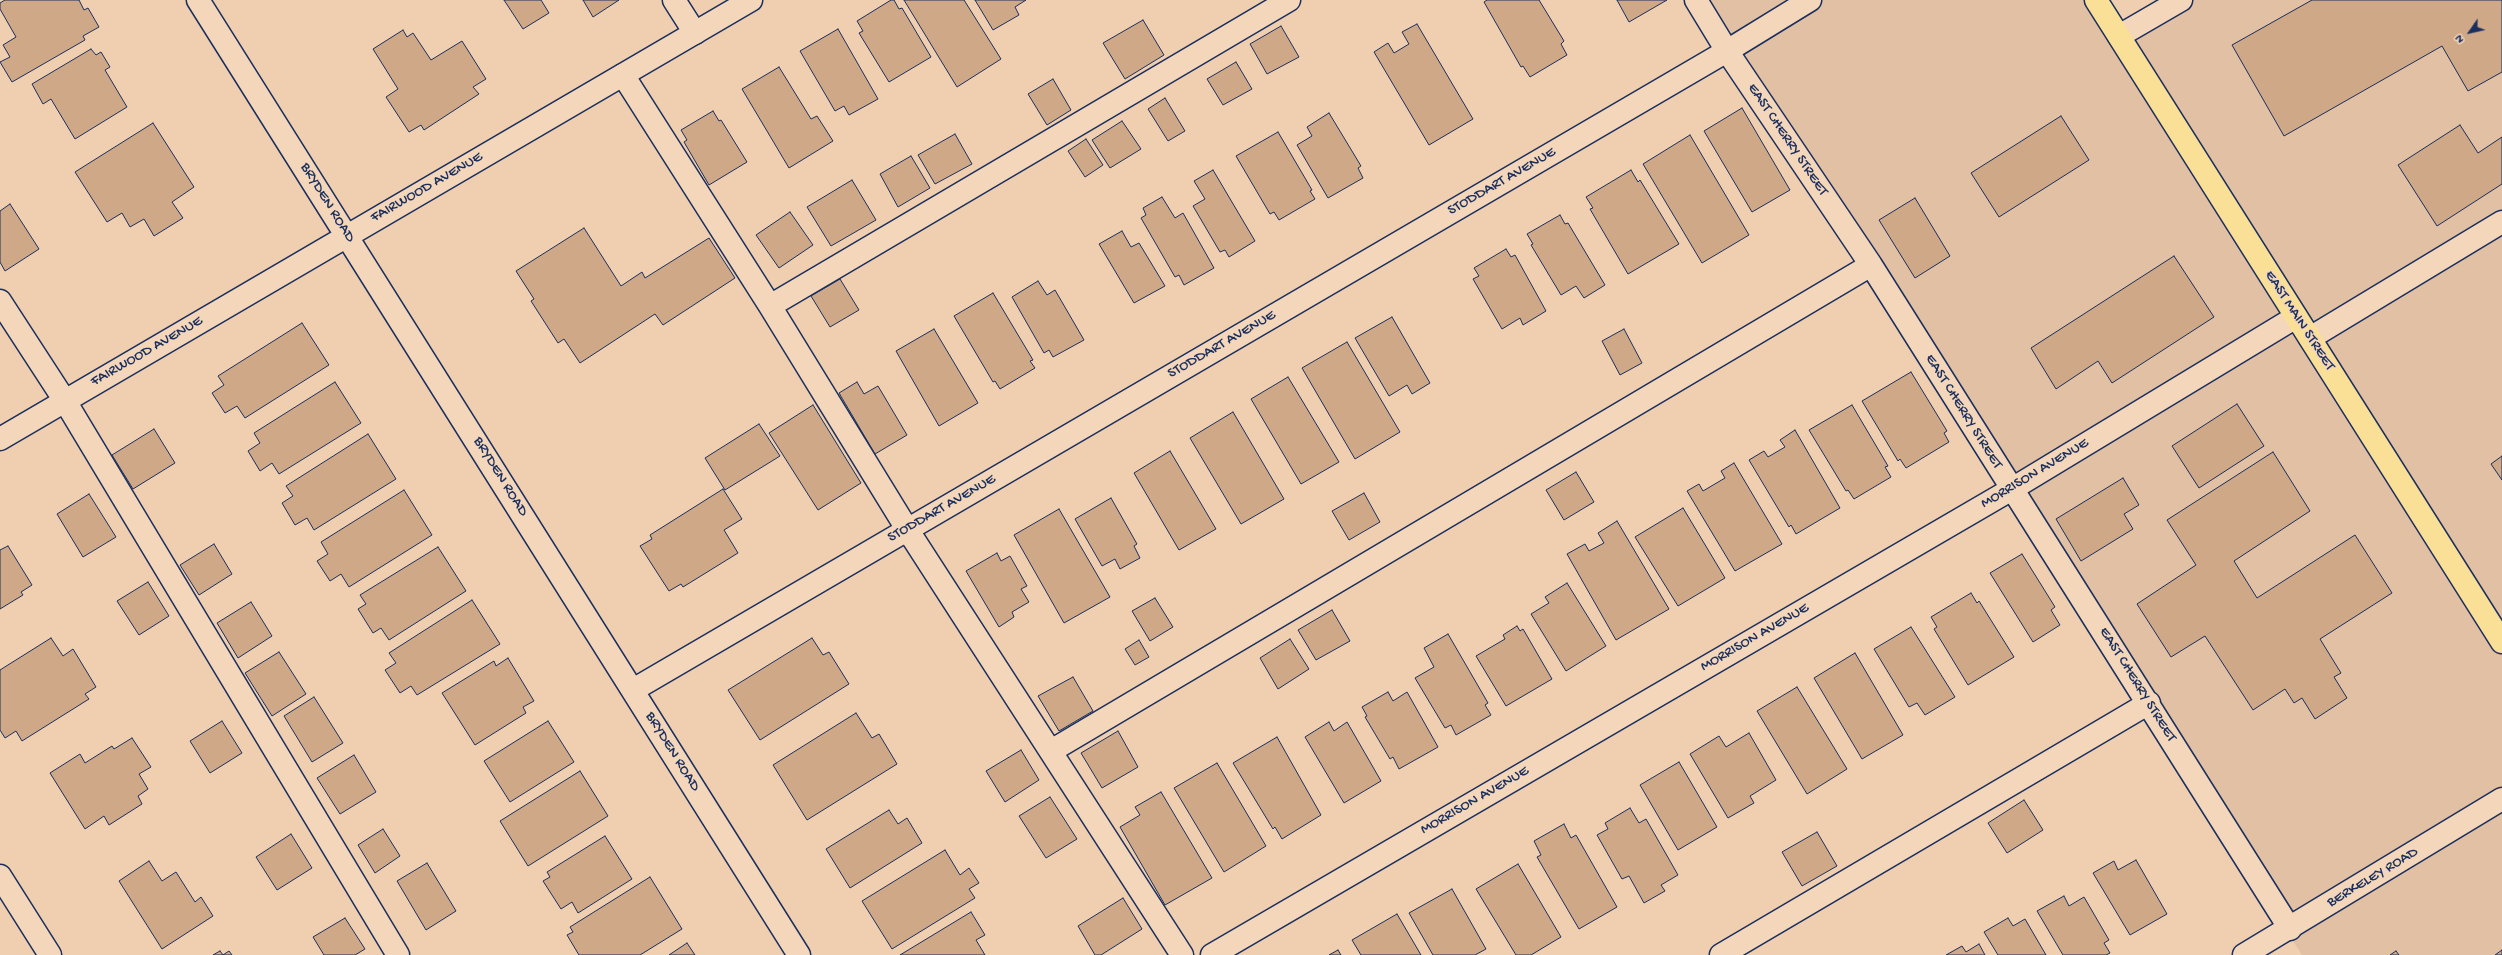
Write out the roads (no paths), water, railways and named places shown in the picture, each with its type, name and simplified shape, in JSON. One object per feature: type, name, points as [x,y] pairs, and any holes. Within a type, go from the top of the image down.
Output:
[{"type":"main road","name":"EAST MAIN STREET","points":[[2096,0],[2502,642]]},
{"type":"street","name":"BRYDEN ROAD","points":[[198,0],[348,234],[799,955]]},
{"type":"street","points":[[674,0],[695,33]]},
{"type":"street","name":"FAIRWOOD AVENUE","points":[[0,439],[348,234],[751,0]]},
{"type":"street","points":[[770,306],[1289,0]]},
{"type":"street","name":"EAST CHERRY STREET","points":[[1696,0],[1727,51],[1871,265],[2149,702],[2290,929]]},
{"type":"street","name":"STODDART AVENUE","points":[[633,690],[1727,51],[1810,0]]},
{"type":"street","points":[[2119,36],[2181,0]]},
{"type":"street","points":[[623,75],[770,306],[907,529],[1182,955]]},
{"type":"street","points":[[2310,338],[2502,222]]},
{"type":"street","points":[[1051,751],[1871,265]]},
{"type":"street","points":[[0,301],[65,401],[398,955]]},
{"type":"street","name":"MORRISON AVENUE","points":[[1212,955],[2012,488],[2296,317]]},
{"type":"street","points":[[1721,955],[2149,702]]},
{"type":"street","name":"BERKELEY ROAD","points":[[2244,955],[2290,929],[2502,799]]},
{"type":"street","points":[[0,876],[50,955]]}]
